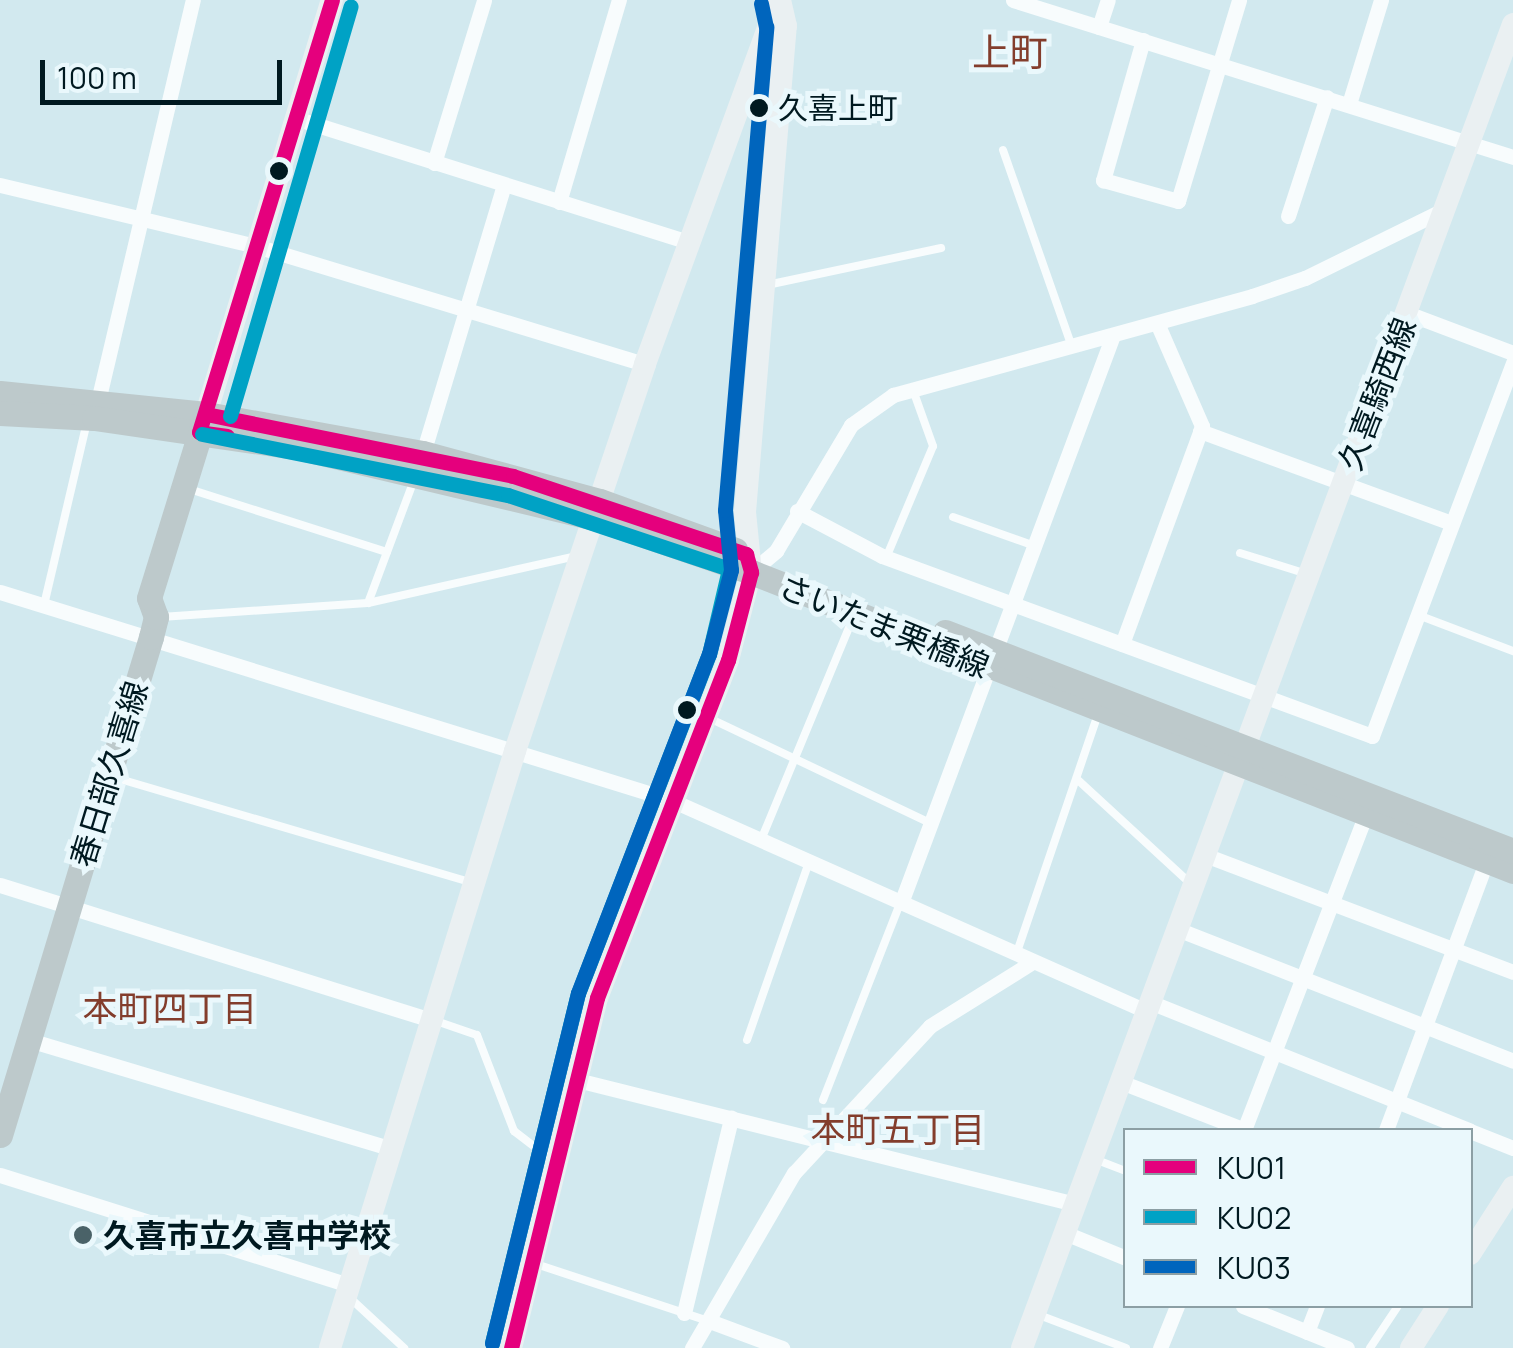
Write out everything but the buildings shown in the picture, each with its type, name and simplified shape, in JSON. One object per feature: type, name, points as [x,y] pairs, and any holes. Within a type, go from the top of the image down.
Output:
[{"type":"main road","name":"さいたま栗橋線","points":[[0,393],[203,423],[420,462],[597,510],[754,563],[1241,755],[1513,854]]},
{"type":"main road","name":"さいたま栗橋線","points":[[0,413],[93,409]]},
{"type":"main road","name":"春日部久喜線","points":[[0,1134],[154,627],[149,598],[203,423]]},
{"type":"main road","name":"さいたま栗橋線","points":[[754,563],[854,614],[991,659],[1099,710],[1241,755],[1366,814],[1513,870]]},
{"type":"street","points":[[93,409],[193,0]]},
{"type":"street","points":[[203,423],[332,0]]},
{"type":"street","points":[[434,163],[484,0]]},
{"type":"street","points":[[330,1348],[515,751],[644,364],[779,0]]},
{"type":"street","points":[[511,1348],[573,1079],[671,800],[705,716],[754,563],[763,286],[786,26],[779,0]]},
{"type":"street","points":[[1013,0],[1513,157]]},
{"type":"street","points":[[1099,28],[1108,0]]},
{"type":"street","points":[[1144,40],[1103,180],[1178,201],[1239,0]]},
{"type":"street","points":[[1349,104],[1380,0]]},
{"type":"street","points":[[559,202],[616,1]]},
{"type":"street","name":"久喜騎西線","points":[[1022,1348],[1513,24]]},
{"type":"street","points":[[1288,216],[1327,97]]},
{"type":"street","points":[[295,118],[689,242]]},
{"type":"street","points":[[0,185],[256,246],[644,364]]},
{"type":"street","points":[[420,462],[504,185]]},
{"type":"street","points":[[754,563],[797,511],[851,426],[875,405],[912,388],[1157,323],[1305,278],[1447,208]]},
{"type":"street","points":[[1407,313],[1513,352]]},
{"type":"street","points":[[1122,644],[1200,430],[1157,323]]},
{"type":"street","points":[[901,903],[1114,334]]},
{"type":"street","points":[[797,511],[886,558],[1014,600],[1372,736],[1513,362]]},
{"type":"street","points":[[1200,430],[1452,523]]},
{"type":"street","points":[[0,592],[154,627],[515,751],[671,800],[1031,963],[1274,1052],[1462,1128]]},
{"type":"street","points":[[1245,1128],[1366,814]]},
{"type":"street","points":[[1387,1128],[1486,860],[1513,854]]},
{"type":"street","points":[[1204,855],[1332,900],[1513,972]]},
{"type":"street","points":[[0,885],[432,1020]]},
{"type":"street","points":[[1177,929],[1513,1062]]},
{"type":"street","points":[[692,1348],[712,1322],[752,1236],[824,1141],[930,1026],[1031,963]]},
{"type":"street","points":[[29,1040],[392,1150]]},
{"type":"street","points":[[573,1079],[1075,1204]]},
{"type":"street","points":[[1121,1082],[1239,1128]]},
{"type":"street","points":[[684,1312],[730,1118]]},
{"type":"street","points":[[1473,1132],[1513,1148]]},
{"type":"street","points":[[0,1176],[348,1290]]},
{"type":"street","points":[[1479,1223],[1513,1188]]},
{"type":"street","points":[[1065,1233],[1123,1257]]},
{"type":"street","points":[[1160,1348],[1176,1308]]},
{"type":"street","points":[[1247,1308],[1347,1348]]},
{"type":"street","points":[[1307,1332],[1317,1308]]},
{"type":"street","points":[[1411,1348],[1437,1308]]},
{"type":"street","points":[[712,1322],[782,1348]]},
{"type":"lane","points":[[1004,150],[1071,344]]},
{"type":"lane","points":[[763,286],[941,248]]},
{"type":"lane","points":[[886,558],[933,446],[912,388]]},
{"type":"lane","points":[[44,605],[93,409]]},
{"type":"lane","points":[[368,604],[420,462]]},
{"type":"lane","points":[[182,486],[387,552]]},
{"type":"lane","points":[[954,517],[1034,546]]},
{"type":"lane","points":[[1240,553],[1309,575]]},
{"type":"lane","points":[[154,627],[368,604],[581,555]]},
{"type":"lane","points":[[761,840],[854,614]]},
{"type":"lane","points":[[1418,615],[1512,651]]},
{"type":"lane","points":[[1015,955],[1079,781],[1099,710]]},
{"type":"lane","points":[[705,716],[930,823]]},
{"type":"lane","points":[[109,776],[474,884]]},
{"type":"lane","points":[[1079,781],[1193,886]]},
{"type":"lane","points":[[748,1040],[809,862]]},
{"type":"lane","points":[[823,1100],[901,903]]},
{"type":"lane","points":[[432,1020],[477,1036],[514,1131],[554,1161]]},
{"type":"lane","points":[[1092,1158],[1123,1170]]},
{"type":"lane","points":[[529,1261],[712,1322]]},
{"type":"lane","points":[[348,1290],[404,1348]]},
{"type":"lane","points":[[1370,1348],[1397,1308]]},
{"type":"lane","points":[[1035,1313],[1126,1348]]},
{"type":"transit line","name":"KU01","points":[[227,436],[199,432],[332,0]]},
{"type":"transit line","name":"KU03","points":[[492,1343],[578,993],[709,654],[731,570],[725,510],[766,27],[761,4]]},
{"type":"transit line","name":"KU02","points":[[230,416],[351,6]]},
{"type":"transit line","name":"KU01","points":[[206,414],[513,476],[746,554],[751,572],[728,660],[597,998],[511,1348]]},
{"type":"transit line","name":"KU02","points":[[202,434],[508,495],[729,569],[709,654],[578,993],[492,1343]]},
{"type":"place","name":"久喜上町","points":[[759,108]]},
{"type":"place","name":"久喜市立久喜中学校","points":[[83,1235]]},
{"type":"district","name":"上町","points":[[1010,52]]},
{"type":"district","name":"本町四丁目","points":[[170,1008]]},
{"type":"district","name":"本町五丁目","points":[[898,1129]]}]
